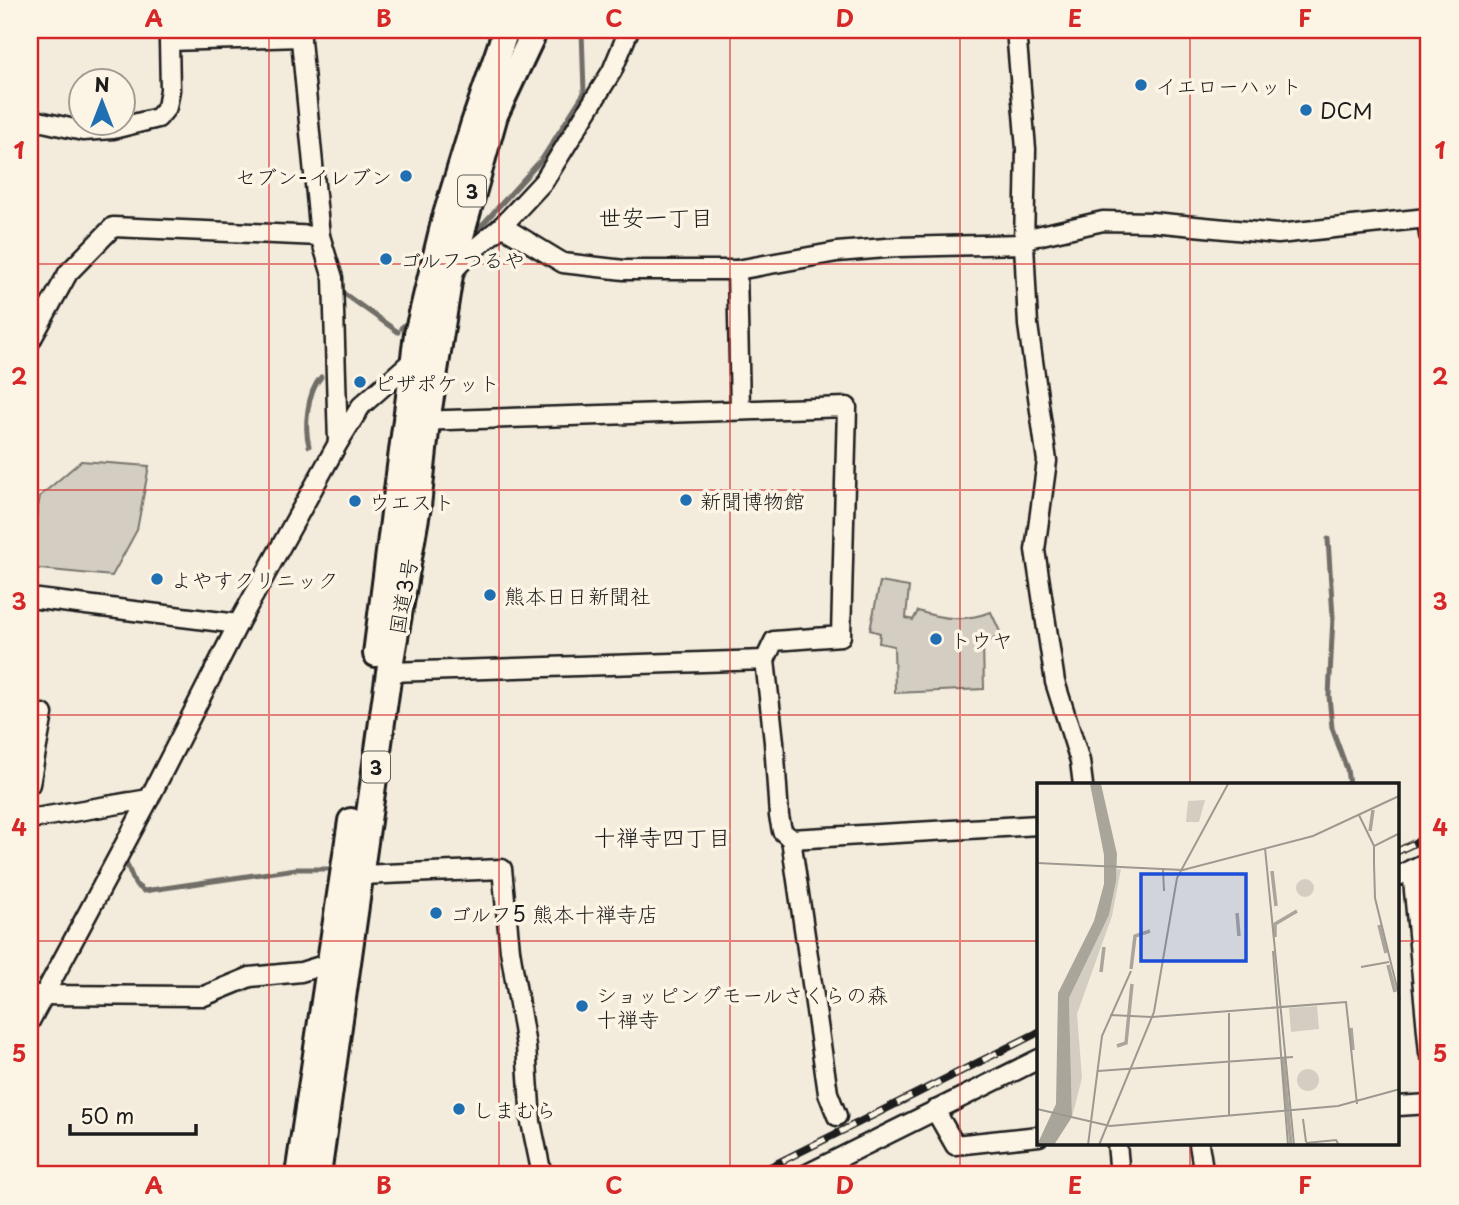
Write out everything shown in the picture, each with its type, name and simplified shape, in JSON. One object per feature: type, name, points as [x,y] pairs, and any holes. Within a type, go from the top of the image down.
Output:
[{"type":"highway","name":"国道3号","points":[[298,1175],[373,677],[416,421],[445,218],[506,30]]},
{"type":"highway","name":"国道3号","points":[[425,359],[495,115],[535,30]]},
{"type":"highway","name":"国道3号","points":[[318,1175],[389,672],[418,506],[416,421]]},
{"type":"street","points":[[450,275],[471,252],[502,226],[544,180],[612,71],[629,30]]},
{"type":"street","points":[[1016,30],[1026,149],[1024,242],[1028,325],[1046,461],[1035,550],[1055,682],[1080,761],[1083,783]]},
{"type":"street","points":[[30,119],[83,131],[113,129],[158,118],[167,107],[170,90],[169,41],[300,33],[320,236],[333,278],[338,443]]},
{"type":"street","points":[[502,226],[563,263],[624,270],[737,270],[837,252],[1024,242],[1103,221],[1152,222],[1278,234],[1427,218],[1429,235]]},
{"type":"street","points":[[30,342],[68,273],[113,227],[320,236]]},
{"type":"street","points":[[737,270],[740,409]]},
{"type":"street","points":[[30,1021],[37,995],[149,799],[238,624],[338,443],[361,406],[425,359]]},
{"type":"street","points":[[416,421],[847,407],[841,636],[774,641],[765,660],[779,816],[782,831],[791,839],[828,1093],[837,1116]]},
{"type":"street","points":[[30,598],[238,624]]},
{"type":"street","points":[[389,672],[765,660]]},
{"type":"street","points":[[30,784],[43,714]]},
{"type":"street","points":[[30,820],[149,799]]},
{"type":"street","points":[[791,839],[1037,825]]},
{"type":"street","points":[[1429,861],[1405,873],[1427,997],[1429,1053]]},
{"type":"street","points":[[361,875],[502,869],[510,950],[526,1046],[531,1122],[542,1175]]},
{"type":"street","points":[[37,995],[204,996],[250,977],[301,972],[330,963]]},
{"type":"street","points":[[804,1175],[842,1166],[935,1111],[1037,1060]]},
{"type":"street","points":[[1400,1106],[1429,1104]]},
{"type":"street","points":[[935,1111],[955,1145],[1037,1136]]},
{"type":"street","points":[[1117,1146],[1120,1175]]},
{"type":"street","points":[[1199,1146],[1204,1175]]},
{"type":"shaded area","points":[[81,461],[149,466],[137,530],[112,576],[30,568],[30,551],[40,496]]},
{"type":"shaded area","name":"トウヤ","points":[[880,582],[909,587],[906,618],[913,620],[918,611],[955,618],[991,612],[1002,636],[983,643],[984,689],[895,693],[894,646],[879,643],[880,633],[870,630]]},
{"type":"waterway","points":[[472,236],[542,159],[584,93],[582,30]]},
{"type":"waterway","points":[[339,290],[398,332]]},
{"type":"waterway","points":[[401,328],[408,322]]},
{"type":"waterway","points":[[309,446],[308,410],[321,377]]},
{"type":"waterway","points":[[1328,539],[1333,617],[1329,696],[1332,728],[1347,769],[1349,783]]},
{"type":"waterway","points":[[93,800],[128,793]]},
{"type":"waterway","points":[[126,862],[135,884],[144,891],[296,869],[332,869]]},
{"type":"railway","points":[[1400,850],[1429,836]]},
{"type":"railway","points":[[754,1175],[1037,1033]]},
{"type":"place","name":"イエローハット","points":[[1141,85]]},
{"type":"place","name":"DCM","points":[[1306,110]]},
{"type":"place","name":"セブン-イレブン","points":[[406,176]]},
{"type":"place","name":"ゴルフつるや","points":[[386,259]]},
{"type":"place","name":"ピザポケット","points":[[360,382]]},
{"type":"place","name":"新聞博物館","points":[[686,500]]},
{"type":"place","name":"ウエスト","points":[[355,501]]},
{"type":"place","name":"よやすクリニック","points":[[157,579]]},
{"type":"place","name":"熊本日日新聞社","points":[[490,595]]},
{"type":"place","name":"トウヤ","points":[[936,639]]},
{"type":"place","name":"ゴルフ5 熊本十禅寺店","points":[[436,913]]},
{"type":"place","name":"ショッピングモールさくらの森 十禅寺","points":[[582,1006]]},
{"type":"place","name":"しまむら","points":[[459,1109]]},
{"type":"district","name":"世安一丁目","points":[[656,216]]},
{"type":"district","name":"十禅寺四丁目","points":[[662,836]]}]
